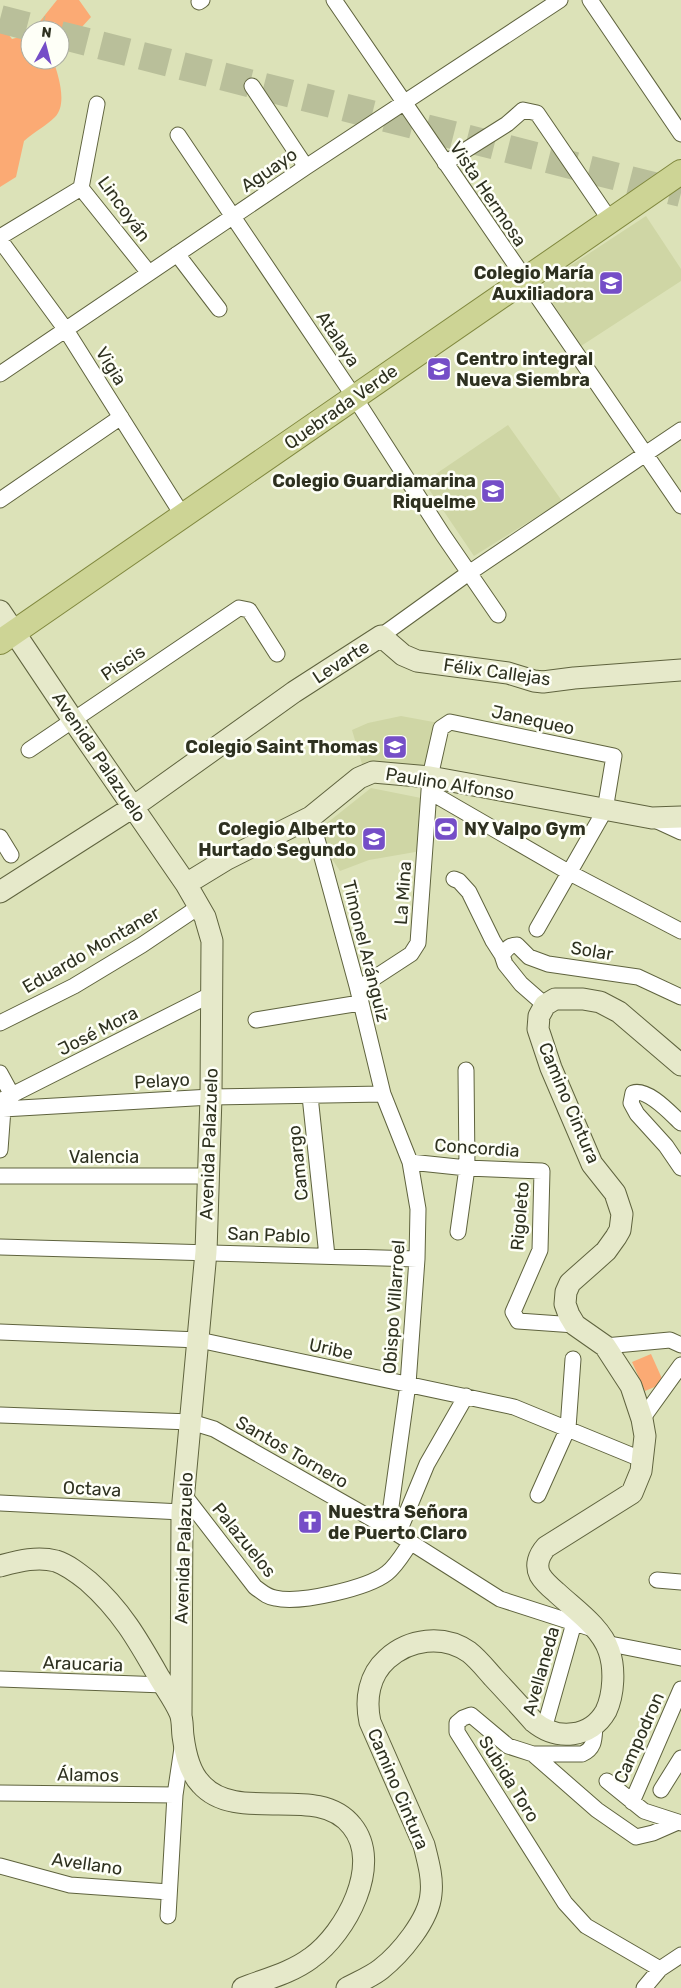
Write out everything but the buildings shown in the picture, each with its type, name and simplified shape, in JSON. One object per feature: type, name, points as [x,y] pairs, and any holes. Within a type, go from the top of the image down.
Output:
[{"type":"main road","name":"Quebrada Verde","points":[[8,637],[681,172]]},
{"type":"main road","name":"Avenida Palazuelo","points":[[0,611],[8,637],[73,720],[186,884],[200,906],[212,941],[211,1097],[206,1252],[183,1504],[181,1715],[183,1741],[192,1772],[202,1786],[214,1794],[226,1801],[327,1808],[344,1817],[351,1824],[361,1841],[363,1850],[363,1870],[358,1891],[342,1924],[324,1947],[303,1963],[288,1971],[242,1988]]},
{"type":"main road","name":"Félix Callejas","points":[[381,636],[403,655],[416,661],[508,673],[543,682],[681,670]]},
{"type":"main road","name":"Levarte","points":[[0,892],[133,807],[294,692],[381,636]]},
{"type":"main road","name":"Paulino Alfonso","points":[[186,884],[227,859],[311,817],[366,774],[373,772],[430,785],[652,818]]},
{"type":"main road","points":[[652,818],[681,817]]},
{"type":"main road","points":[[545,1005],[550,1001],[562,998],[600,1002],[619,1012],[681,1065]]},
{"type":"main road","name":"Camino Cintura","points":[[545,1005],[539,1016],[538,1029],[551,1068],[592,1164],[615,1193],[622,1214],[620,1230],[612,1244],[573,1279],[567,1287],[566,1304],[569,1315],[575,1325]]},
{"type":"main road","points":[[575,1325],[605,1346],[631,1386],[642,1419],[645,1436],[643,1460],[632,1493],[549,1545],[540,1556],[538,1569],[544,1580],[601,1636],[611,1658],[612,1684],[606,1710],[595,1724]]},
{"type":"main road","points":[[0,1566],[29,1559],[47,1559],[68,1566],[84,1578],[123,1617],[181,1715]]},
{"type":"main road","name":"Camino Cintura","points":[[347,1988],[380,1970],[398,1953],[422,1922],[427,1912],[431,1894],[428,1862],[424,1845],[370,1722],[367,1700],[371,1685],[378,1670],[392,1654],[412,1644],[432,1641],[451,1644],[476,1658],[534,1722],[544,1729],[555,1734],[571,1735],[588,1729],[595,1724]]},
{"type":"street","name":"Vista Hermosa","points":[[334,0],[403,104],[681,506]]},
{"type":"street","name":"Aguayo","points":[[0,374],[306,167],[560,0]]},
{"type":"street","points":[[590,0],[681,134]]},
{"type":"street","points":[[252,86],[306,167]]},
{"type":"street","name":"Lincoyán","points":[[97,104],[81,188],[149,274]]},
{"type":"street","points":[[445,163],[507,124],[523,110],[537,113],[610,220]]},
{"type":"street","name":"Atalaya","points":[[178,135],[356,398],[498,615]]},
{"type":"street","points":[[0,239],[81,188]]},
{"type":"street","name":"Vigia","points":[[0,239],[66,330],[183,516]]},
{"type":"street","points":[[177,254],[219,310]]},
{"type":"street","points":[[0,500],[121,417]]},
{"type":"street","name":"Levarte","points":[[381,636],[469,573],[681,430]]},
{"type":"street","name":"Piscis","points":[[30,750],[239,608],[249,610],[277,654]]},
{"type":"street","name":"Janequeo","points":[[430,785],[441,728],[450,722],[614,756],[605,810]]},
{"type":"street","points":[[430,785],[570,873],[681,931]]},
{"type":"street","name":"La Mina","points":[[365,984],[411,954],[418,944],[430,785]]},
{"type":"street","points":[[537,929],[605,810]]},
{"type":"street","name":"Timonel Aránguiz","points":[[311,817],[357,986],[383,1094]]},
{"type":"street","name":"Paulino Alfonso","points":[[652,818],[681,832]]},
{"type":"street","points":[[0,836],[11,855]]},
{"type":"street","points":[[454,879],[459,881],[469,892],[505,964],[513,975],[545,1005]]},
{"type":"street","name":"Eduardo Montaner","points":[[0,1023],[74,986],[142,945],[200,906]]},
{"type":"street","name":"Solar","points":[[502,955],[512,945],[517,945],[529,957],[548,964],[638,977],[681,998]]},
{"type":"street","name":"José Mora","points":[[4,1102],[212,994]]},
{"type":"street","points":[[256,1020],[360,1002]]},
{"type":"street","points":[[458,1232],[467,1168],[466,1070]]},
{"type":"street","points":[[0,1073],[4,1102],[0,1150]]},
{"type":"street","points":[[681,1123],[654,1099],[643,1093],[633,1093],[630,1103],[637,1114],[666,1146],[681,1168]]},
{"type":"street","name":"Pelayo","points":[[4,1102],[383,1094]]},
{"type":"street","name":"Obispo Villarroel","points":[[383,1094],[410,1162],[418,1209],[417,1258],[399,1535]]},
{"type":"street","name":"Camargo","points":[[310,1096],[327,1256]]},
{"type":"street","name":"Concordia","points":[[410,1162],[467,1168],[542,1171]]},
{"type":"street","name":"Rigoleto","points":[[542,1171],[540,1250],[513,1312],[518,1320],[575,1325]]},
{"type":"street","name":"Valencia","points":[[0,1176],[208,1176]]},
{"type":"street","name":"San Pablo","points":[[0,1247],[417,1258]]},
{"type":"street","name":"Uribe","points":[[0,1332],[199,1340],[514,1407],[643,1460]]},
{"type":"street","points":[[605,1346],[670,1340],[681,1345]]},
{"type":"street","points":[[538,1495],[568,1428],[573,1359]]},
{"type":"street","points":[[642,1419],[681,1365]]},
{"type":"street","points":[[399,1535],[427,1464],[466,1396]]},
{"type":"street","name":"Santos Tornero","points":[[0,1415],[191,1422],[214,1429],[399,1535],[500,1600],[574,1623],[601,1636],[681,1658]]},
{"type":"street","name":"Octava","points":[[0,1503],[183,1504]]},
{"type":"street","name":"Palazuelos","points":[[183,1504],[255,1587],[264,1594],[276,1599],[296,1599],[329,1594],[350,1589],[380,1578],[396,1563],[399,1535]]},
{"type":"street","points":[[657,1580],[681,1582]]},
{"type":"street","name":"Avellaneda","points":[[544,1729],[574,1623]]},
{"type":"street","name":"Araucaria","points":[[0,1679],[164,1685]]},
{"type":"street","name":"Campodron","points":[[632,1802],[681,1689]]},
{"type":"street","name":"Subida Toro","points":[[595,1724],[593,1747],[582,1754],[533,1754],[508,1746],[471,1715],[457,1723],[457,1732],[565,1903],[586,1926],[660,1969]]},
{"type":"street","points":[[168,1916],[175,1795],[183,1741]]},
{"type":"street","points":[[533,1754],[598,1810],[636,1837],[680,1822]]},
{"type":"street","points":[[661,1790],[681,1758]]},
{"type":"street","name":"Campodron","points":[[608,1781],[644,1811],[680,1822]]},
{"type":"street","name":"Álamos","points":[[0,1793],[175,1795]]},
{"type":"street","name":"Avellano","points":[[0,1866],[70,1885],[169,1892]]},
{"type":"street","points":[[644,1988],[660,1969],[681,1955]]},
{"type":"shaded area","points":[[57,0],[79,0],[91,17],[70,40],[70,20],[41,20]]},
{"type":"shaded area","points":[[0,24],[12,39],[20,37],[20,70],[56,70],[61,89],[61,105],[55,117],[24,141],[16,177],[0,187]]},
{"type":"shaded area","name":"Colegio María Auxiliadora","points":[[646,216],[681,269],[681,281],[581,346],[541,285]]},
{"type":"shaded area","name":"Colegio Guardiamarina Riquelme","points":[[508,425],[562,501],[474,556],[424,482]]},
{"type":"shaded area","name":"Colegio Saint Thomas","points":[[401,716],[439,723],[427,770],[362,764],[352,730],[368,723]]},
{"type":"shaded area","name":"Colegio Alberto Hurtado Segundo","points":[[371,788],[426,799],[421,851],[369,860],[340,871],[330,856],[322,827]]},
{"type":"shaded area","points":[[651,1354],[664,1383],[645,1391],[632,1362]]},
{"type":"tunnel","points":[[0,19],[20,24]]},
{"type":"tunnel","points":[[70,38],[681,193]]},
{"type":"place","name":"Colegio María Auxiliadora","points":[[611,283]]},
{"type":"place","name":"Centro integral Nueva Siembra","points":[[439,369]]},
{"type":"place","name":"Colegio Guardiamarina Riquelme","points":[[493,491]]},
{"type":"place","name":"Colegio Saint Thomas","points":[[395,747]]},
{"type":"place","name":"NY Valpo Gym","points":[[446,829]]},
{"type":"place","name":"Colegio Alberto Hurtado Segundo","points":[[374,839]]},
{"type":"place","name":"Nuestra Señora de Puerto Claro","points":[[310,1522]]}]
